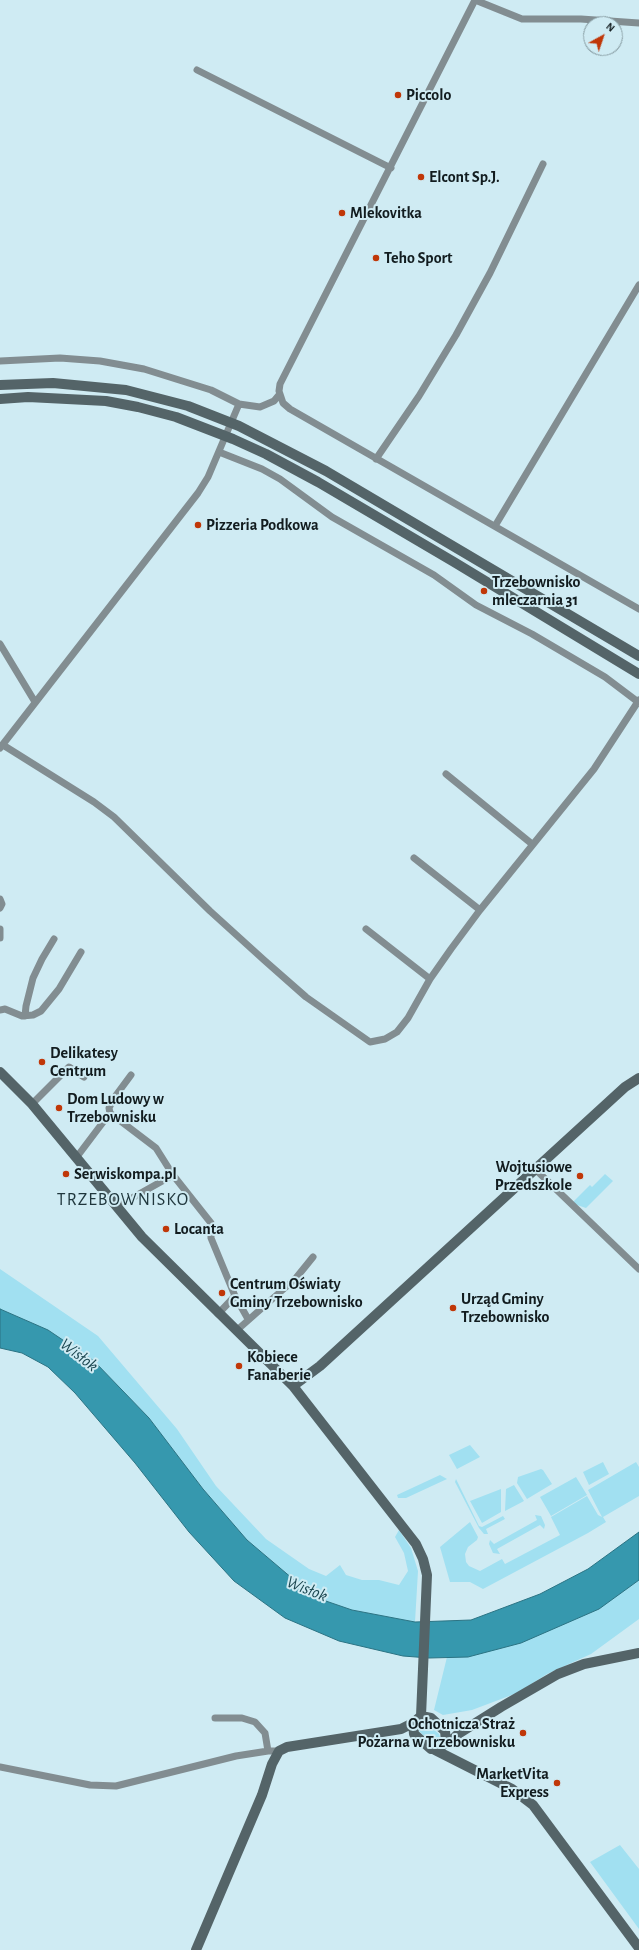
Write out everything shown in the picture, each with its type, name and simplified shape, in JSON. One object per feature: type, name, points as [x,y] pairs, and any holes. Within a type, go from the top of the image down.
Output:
[{"type":"street","points":[[639,23],[581,19],[522,19],[475,0],[280,384],[279,395],[282,404],[290,409],[639,608]]},
{"type":"street","points":[[196,70],[391,168]]},
{"type":"street","points":[[376,459],[419,396],[456,335],[490,273],[543,164]]},
{"type":"street","points":[[495,526],[639,285]]},
{"type":"street","points":[[0,361],[60,358],[100,361],[144,369],[211,390],[239,404],[260,408],[274,401],[279,395]]},
{"type":"street","points":[[0,385],[24,383],[74,384],[126,390],[188,406],[226,420],[326,471],[639,656]]},
{"type":"street","points":[[0,399],[28,397],[106,401],[138,407],[176,417],[220,433],[266,454],[318,482],[639,674]]},
{"type":"street","points":[[219,452],[262,469],[280,479],[332,517],[434,575],[476,605],[532,634],[605,676],[638,701],[594,768],[480,910],[430,979],[408,1018],[397,1032],[385,1039],[370,1042],[306,997],[264,960],[109,813],[94,802],[1,747],[198,493],[208,478],[239,404]]},
{"type":"street","points":[[0,644],[35,702]]},
{"type":"street","points":[[446,774],[532,844]]},
{"type":"street","points":[[414,858],[480,910]]},
{"type":"street","points":[[0,899],[2,904],[0,908]]},
{"type":"street","points":[[0,929],[0,938]]},
{"type":"street","points":[[366,929],[430,979]]},
{"type":"street","points":[[26,1016],[26,1006],[33,978],[42,959],[54,940]]},
{"type":"street","points":[[0,1010],[5,1009],[22,1016],[41,1011],[60,989],[81,952]]},
{"type":"street","points":[[32,1104],[69,1067],[84,1077]]},
{"type":"street","points":[[0,1072],[32,1104],[142,1237],[218,1314],[293,1386],[416,1544],[426,1567],[426,1602],[421,1696],[414,1734]]},
{"type":"street","points":[[76,1158],[110,1113],[109,1108],[114,1098],[131,1075]]},
{"type":"street","points":[[293,1386],[320,1366],[625,1087],[639,1078]]},
{"type":"street","points":[[110,1113],[156,1148],[173,1174],[211,1222],[211,1238],[235,1296],[248,1319]]},
{"type":"street","points":[[535,1170],[639,1270]]},
{"type":"street","points":[[116,1207],[173,1174]]},
{"type":"street","points":[[236,1331],[296,1278],[313,1257]]},
{"type":"street","points":[[218,1314],[235,1296]]},
{"type":"street","points":[[435,1750],[441,1747],[445,1738],[458,1734],[535,1686],[558,1674],[584,1664],[639,1653]]},
{"type":"street","points":[[215,1718],[242,1718],[255,1722],[265,1733],[268,1751]]},
{"type":"street","points":[[0,1767],[90,1785],[116,1786],[236,1756],[268,1751],[279,1751],[287,1747],[401,1729],[417,1720],[431,1718],[445,1738],[454,1758]]},
{"type":"street","points":[[401,1729],[414,1734],[427,1747],[454,1758],[512,1789],[533,1805],[639,1948]]},
{"type":"street","points":[[196,1950],[262,1795],[272,1764],[279,1751]]},
{"type":"shaded area","points":[[605,1174],[613,1181],[586,1208],[573,1202],[590,1185],[592,1187]]},
{"type":"shaded area","points":[[0,1269],[98,1336],[177,1429],[216,1486],[266,1539],[309,1569],[326,1576],[340,1565],[346,1575],[362,1580],[379,1580],[399,1585],[408,1571],[404,1553],[395,1537],[399,1530],[411,1548],[418,1571],[415,1622],[352,1610],[320,1599],[293,1579],[247,1540],[203,1489],[149,1418],[94,1361],[48,1330],[0,1309]]},
{"type":"shaded area","points":[[470,1445],[480,1457],[457,1469],[449,1455]]},
{"type":"shaded area","points":[[603,1462],[609,1474],[589,1485],[583,1472]]},
{"type":"shaded area","points":[[636,1462],[639,1467],[639,1496],[603,1517],[606,1522],[483,1589],[470,1582],[450,1582],[440,1547],[470,1522],[478,1537],[477,1540],[468,1547],[465,1554],[466,1562],[469,1566],[480,1571],[502,1559],[505,1564],[560,1535],[551,1517],[587,1496],[598,1515],[602,1517],[588,1490]]},
{"type":"shaded area","points":[[541,1469],[552,1484],[527,1499],[517,1483],[518,1477]]},
{"type":"shaded area","points":[[440,1475],[447,1479],[406,1498],[398,1498],[397,1495]]},
{"type":"shaded area","points":[[576,1477],[587,1495],[551,1516],[540,1497]]},
{"type":"shaded area","points":[[456,1479],[479,1526],[482,1527],[503,1516],[505,1519],[486,1529],[488,1534],[484,1534],[479,1528],[455,1482]]},
{"type":"shaded area","points":[[514,1485],[524,1501],[505,1511],[506,1489]]},
{"type":"shaded area","points":[[501,1489],[501,1512],[482,1523],[470,1501]]},
{"type":"shaded area","points":[[535,1515],[541,1516],[545,1525],[544,1529],[540,1525],[497,1549],[500,1554],[493,1553],[489,1544],[490,1540],[494,1544],[537,1520]]},
{"type":"shaded area","points":[[639,1580],[639,1619],[591,1654],[547,1674],[517,1693],[472,1710],[443,1715],[434,1710],[447,1657],[468,1657],[599,1608]]},
{"type":"shaded area","points":[[425,1722],[439,1734],[440,1737],[438,1742],[430,1742],[419,1731],[419,1726]]},
{"type":"shaded area","points":[[620,1845],[639,1869],[639,1929],[590,1862]]},
{"type":"water","name":"Wisłok","points":[[0,1309],[48,1330],[94,1361],[149,1418],[203,1489],[247,1540],[293,1579],[320,1599],[352,1610],[415,1622],[471,1620],[540,1594],[588,1569],[639,1532],[639,1580],[599,1609],[521,1643],[468,1657],[429,1658],[403,1656],[339,1641],[285,1618],[234,1581],[189,1532],[135,1463],[75,1393],[48,1367],[22,1353],[0,1348]]},
{"type":"place","name":"Piccolo","points":[[398,95]]},
{"type":"place","name":"Elcont Sp.J.","points":[[421,177]]},
{"type":"place","name":"Mlekovitka","points":[[342,213]]},
{"type":"place","name":"Teho Sport","points":[[376,258]]},
{"type":"place","name":"Pizzeria Podkowa","points":[[198,525]]},
{"type":"place","name":"Trzebownisko mleczarnia 31","points":[[484,591]]},
{"type":"place","name":"Delikatesy Centrum","points":[[42,1062]]},
{"type":"place","name":"Dom Ludowy w Trzebownisku","points":[[59,1108]]},
{"type":"place","name":"Serwiskompa.pl","points":[[66,1174]]},
{"type":"place","name":"Wojtusiowe Przedszkole","points":[[580,1176]]},
{"type":"place","name":"Locanta","points":[[166,1229]]},
{"type":"place","name":"Centrum Oświaty Gminy Trzebownisko","points":[[222,1293]]},
{"type":"place","name":"Urząd Gminy Trzebownisko","points":[[453,1308]]},
{"type":"place","name":"Kobiece Fanaberie","points":[[239,1366]]},
{"type":"place","name":"Ochotnicza Straż Pożarna w Trzebownisku","points":[[523,1733]]},
{"type":"place","name":"MarketVita Express","points":[[557,1783]]},
{"type":"district","name":"TRZEBOWNISKO","points":[[123,1200]]}]
